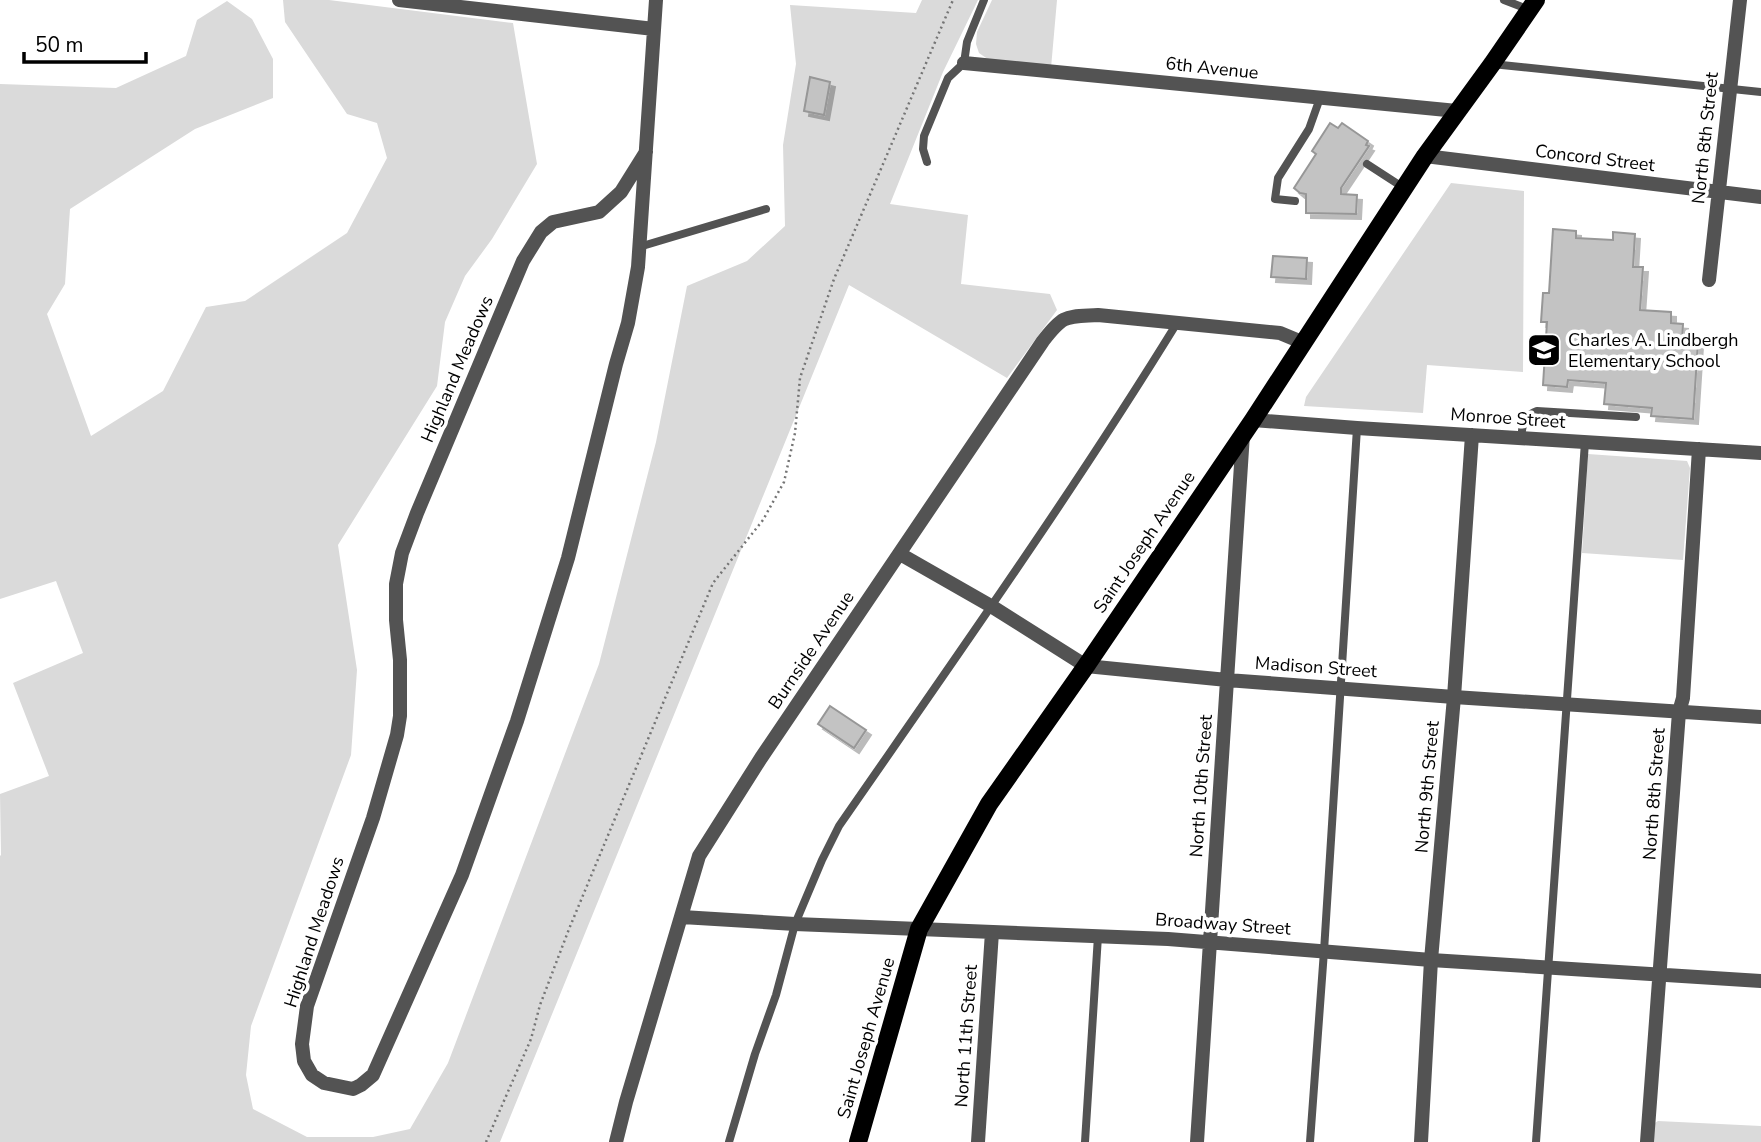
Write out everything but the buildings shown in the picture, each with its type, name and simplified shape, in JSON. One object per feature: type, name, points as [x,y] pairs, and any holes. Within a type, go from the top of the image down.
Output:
[{"type":"main road","name":"Saint Joseph Avenue","points":[[858,1142],[919,929],[989,804],[1086,666],[1304,343],[1425,156],[1533,5]]},
{"type":"street","points":[[399,0],[654,29]]},
{"type":"street","points":[[646,152],[656,0]]},
{"type":"street","name":"North 8th Street","points":[[1709,280],[1740,0]]},
{"type":"street","name":"6th Avenue","points":[[964,63],[1457,111]]},
{"type":"street","name":"Highland Meadows","points":[[646,152],[638,267],[628,323],[568,558],[517,721],[463,875],[373,1075],[353,1089],[324,1083],[312,1075],[304,1061],[302,1044],[307,1006],[373,818],[397,735],[400,716],[400,660],[396,584],[402,552],[517,274],[541,232],[553,222],[599,212],[621,192],[646,152]]},
{"type":"street","name":"Concord Street","points":[[1425,156],[1761,197]]},
{"type":"street","name":"Burnside Avenue","points":[[615,1142],[699,856],[761,758],[1056,324],[1073,316],[1098,315],[1280,333],[1304,343]]},
{"type":"street","name":"Monroe Street","points":[[1248,426],[1357,428],[1761,453]]},
{"type":"street","name":"North 10th Street","points":[[1197,1142],[1227,680],[1248,426]]},
{"type":"street","name":"North 9th Street","points":[[1422,1142],[1431,960],[1454,697],[1472,435]]},
{"type":"street","name":"North 8th Street","points":[[1647,1142],[1679,712],[1684,684],[1699,449]]},
{"type":"street","name":"Madison Street","points":[[900,554],[992,606],[1086,666],[1340,689],[1761,717]]},
{"type":"street","name":"Broadway Street","points":[[682,917],[1210,942],[1431,960],[1761,981]]},
{"type":"street","name":"North 11th Street","points":[[978,1142],[992,932]]},
{"type":"lane","points":[[927,162],[923,149],[924,136],[948,78],[964,63],[967,42],[984,0]]},
{"type":"lane","points":[[1504,0],[1533,5]]},
{"type":"lane","points":[[1492,64],[1761,92]]},
{"type":"lane","points":[[1295,201],[1275,199],[1278,178],[1309,129],[1320,98]]},
{"type":"lane","points":[[1367,164],[1404,188]]},
{"type":"lane","points":[[639,247],[766,209]]},
{"type":"lane","points":[[729,1142],[776,995],[795,924],[839,827],[992,606],[1126,406],[1177,323]]},
{"type":"lane","points":[[1521,438],[1523,422],[1528,415],[1537,411],[1636,417]]},
{"type":"lane","points":[[1310,1142],[1357,428]]},
{"type":"lane","points":[[1536,1142],[1585,442]]},
{"type":"lane","points":[[1085,1142],[1098,936]]},
{"type":"path","points":[[486,1142],[531,1039],[540,1005],[579,904],[713,583],[763,520],[784,482],[795,433],[800,378],[834,279],[953,0]]},
{"type":"shaded area","points":[[283,0],[329,0],[513,23],[537,164],[492,239],[465,276],[445,322],[437,386],[338,545],[357,670],[351,755],[251,1026],[246,1075],[253,1109],[307,1137],[373,1137],[410,1129],[448,1063],[599,664],[656,442],[687,286],[747,261],[785,226],[783,145],[796,64],[790,5],[916,13],[922,0],[978,0],[943,72],[890,204],[968,215],[961,284],[1050,294],[1057,310],[1007,378],[849,285],[500,1142],[0,1142],[0,794],[49,776],[13,683],[83,653],[56,581],[0,599],[0,84],[116,88],[186,56],[197,20],[227,1],[252,19],[273,59],[273,98],[195,129],[70,209],[65,284],[47,314],[91,436],[163,391],[206,307],[245,301],[347,233],[387,158],[377,123],[347,114],[285,22]]},
{"type":"shaded area","points":[[992,0],[1057,0],[1051,68],[989,60],[979,53],[976,44],[977,32]]},
{"type":"shaded area","points":[[1451,183],[1524,191],[1523,372],[1427,365],[1423,413],[1304,406],[1306,397]]},
{"type":"shaded area","points":[[1588,454],[1687,461],[1690,468],[1683,560],[1582,553]]},
{"type":"shaded area","points":[[1658,1121],[1761,1126],[1761,1142],[1641,1142],[1642,1131]]},
{"type":"place","name":"Charles A. Lindbergh Elementary School","points":[[1544,350]]}]
